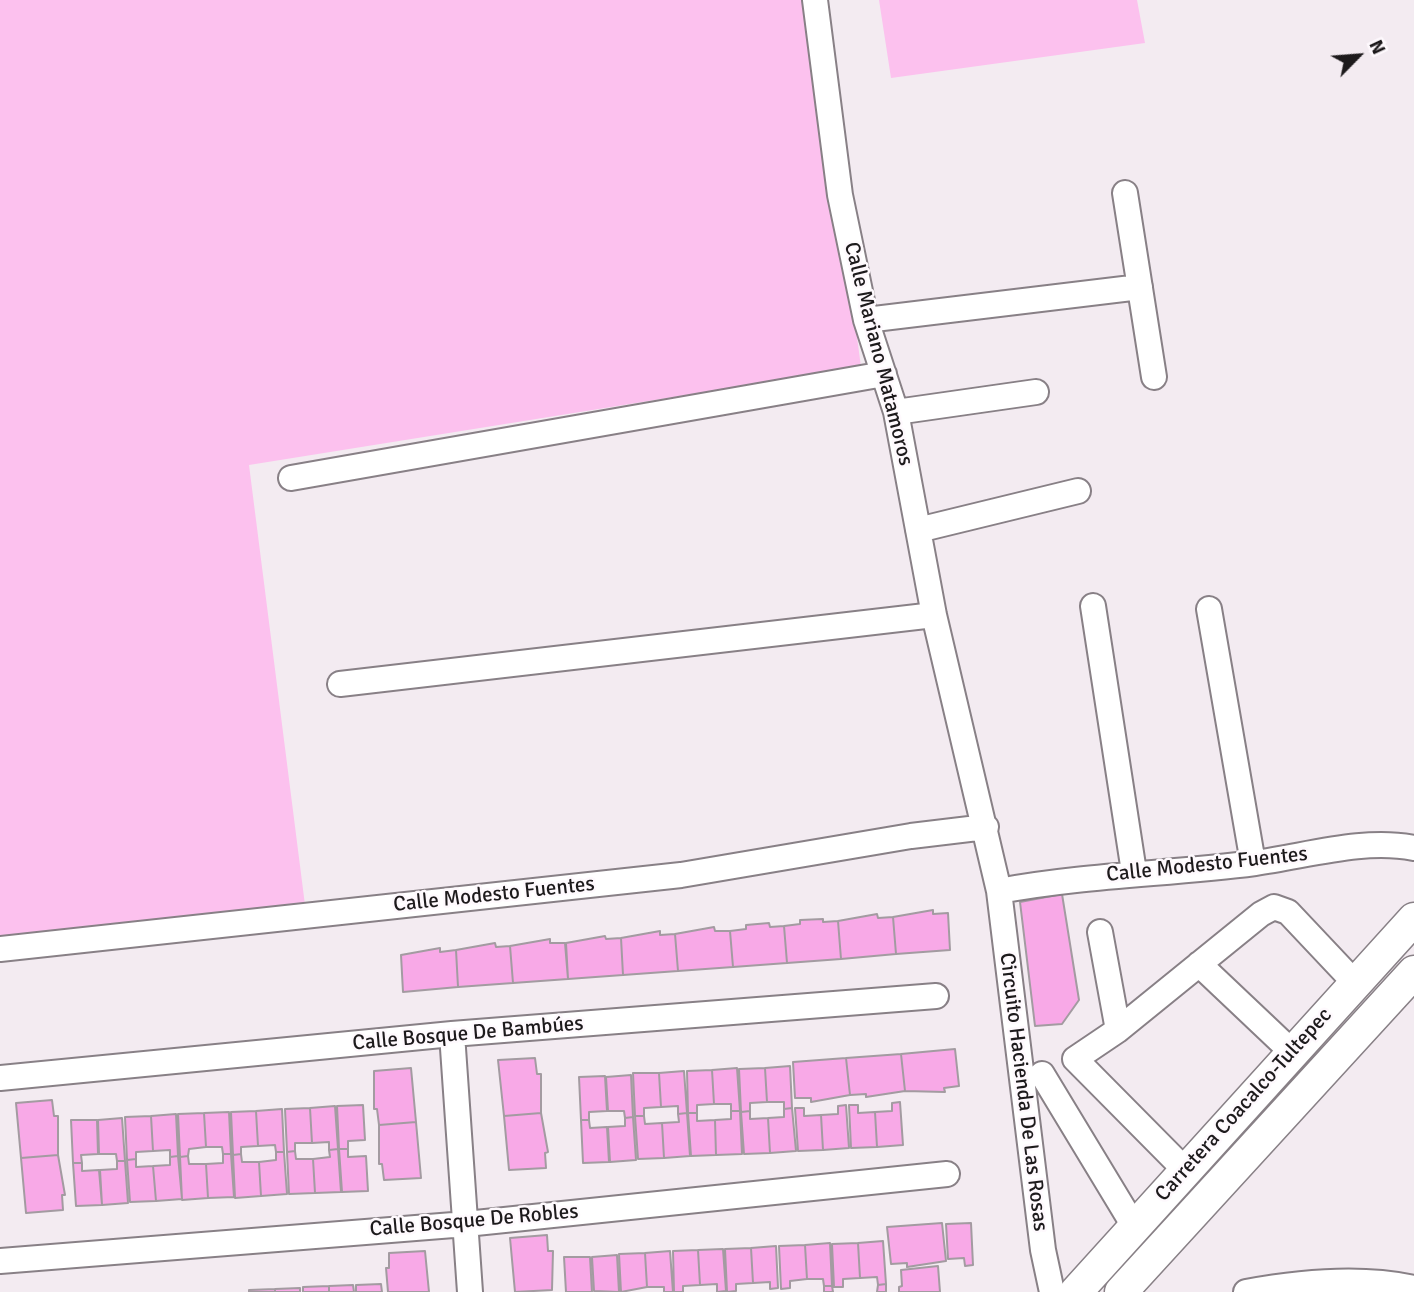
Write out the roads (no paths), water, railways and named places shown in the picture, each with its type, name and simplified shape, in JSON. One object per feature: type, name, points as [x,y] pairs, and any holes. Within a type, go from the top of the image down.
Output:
[{"type":"main road","name":"Carretera Coacalco-Tultepec","points":[[1076,1292],[1414,919]]},
{"type":"main road","name":"Carretera Coacalco-Tultepec","points":[[1121,1292],[1414,972]]},
{"type":"street","name":"Calle Mariano Matamoros","points":[[815,0],[840,195],[866,320],[896,412],[934,615],[985,827]]},
{"type":"street","points":[[1125,193],[1154,377]]},
{"type":"street","points":[[866,320],[1140,287]]},
{"type":"street","points":[[291,478],[884,374]]},
{"type":"street","points":[[896,412],[1035,392]]},
{"type":"street","points":[[918,530],[1078,491]]},
{"type":"street","points":[[1093,606],[1135,872]]},
{"type":"street","points":[[1209,609],[1253,863]]},
{"type":"street","points":[[340,684],[934,615]]},
{"type":"street","name":"Calle Modesto Fuentes","points":[[0,949],[681,875],[911,836],[985,827]]},
{"type":"street","name":"Circuito Hacienda De Las Rosas","points":[[985,827],[999,891],[1031,1076],[1043,1250],[1052,1292]]},
{"type":"street","name":"Calle Modesto Fuentes","points":[[999,891],[1135,872],[1253,863],[1387,842],[1414,848]]},
{"type":"street","points":[[1134,1226],[1031,1076],[1075,1059],[1118,1030],[1261,914],[1274,907],[1288,912],[1355,983]]},
{"type":"street","points":[[1100,932],[1118,1030]]},
{"type":"street","points":[[1199,964],[1292,1052]]},
{"type":"street","name":"Calle Bosque De Bambúes","points":[[0,1078],[452,1034],[936,996]]},
{"type":"street","points":[[452,1034],[470,1292]]},
{"type":"street","points":[[1075,1059],[1185,1170]]},
{"type":"street","name":"Calle Bosque De Robles","points":[[0,1261],[466,1224],[947,1174]]},
{"type":"street","points":[[1245,1292],[1282,1285],[1382,1281],[1414,1288]]}]
